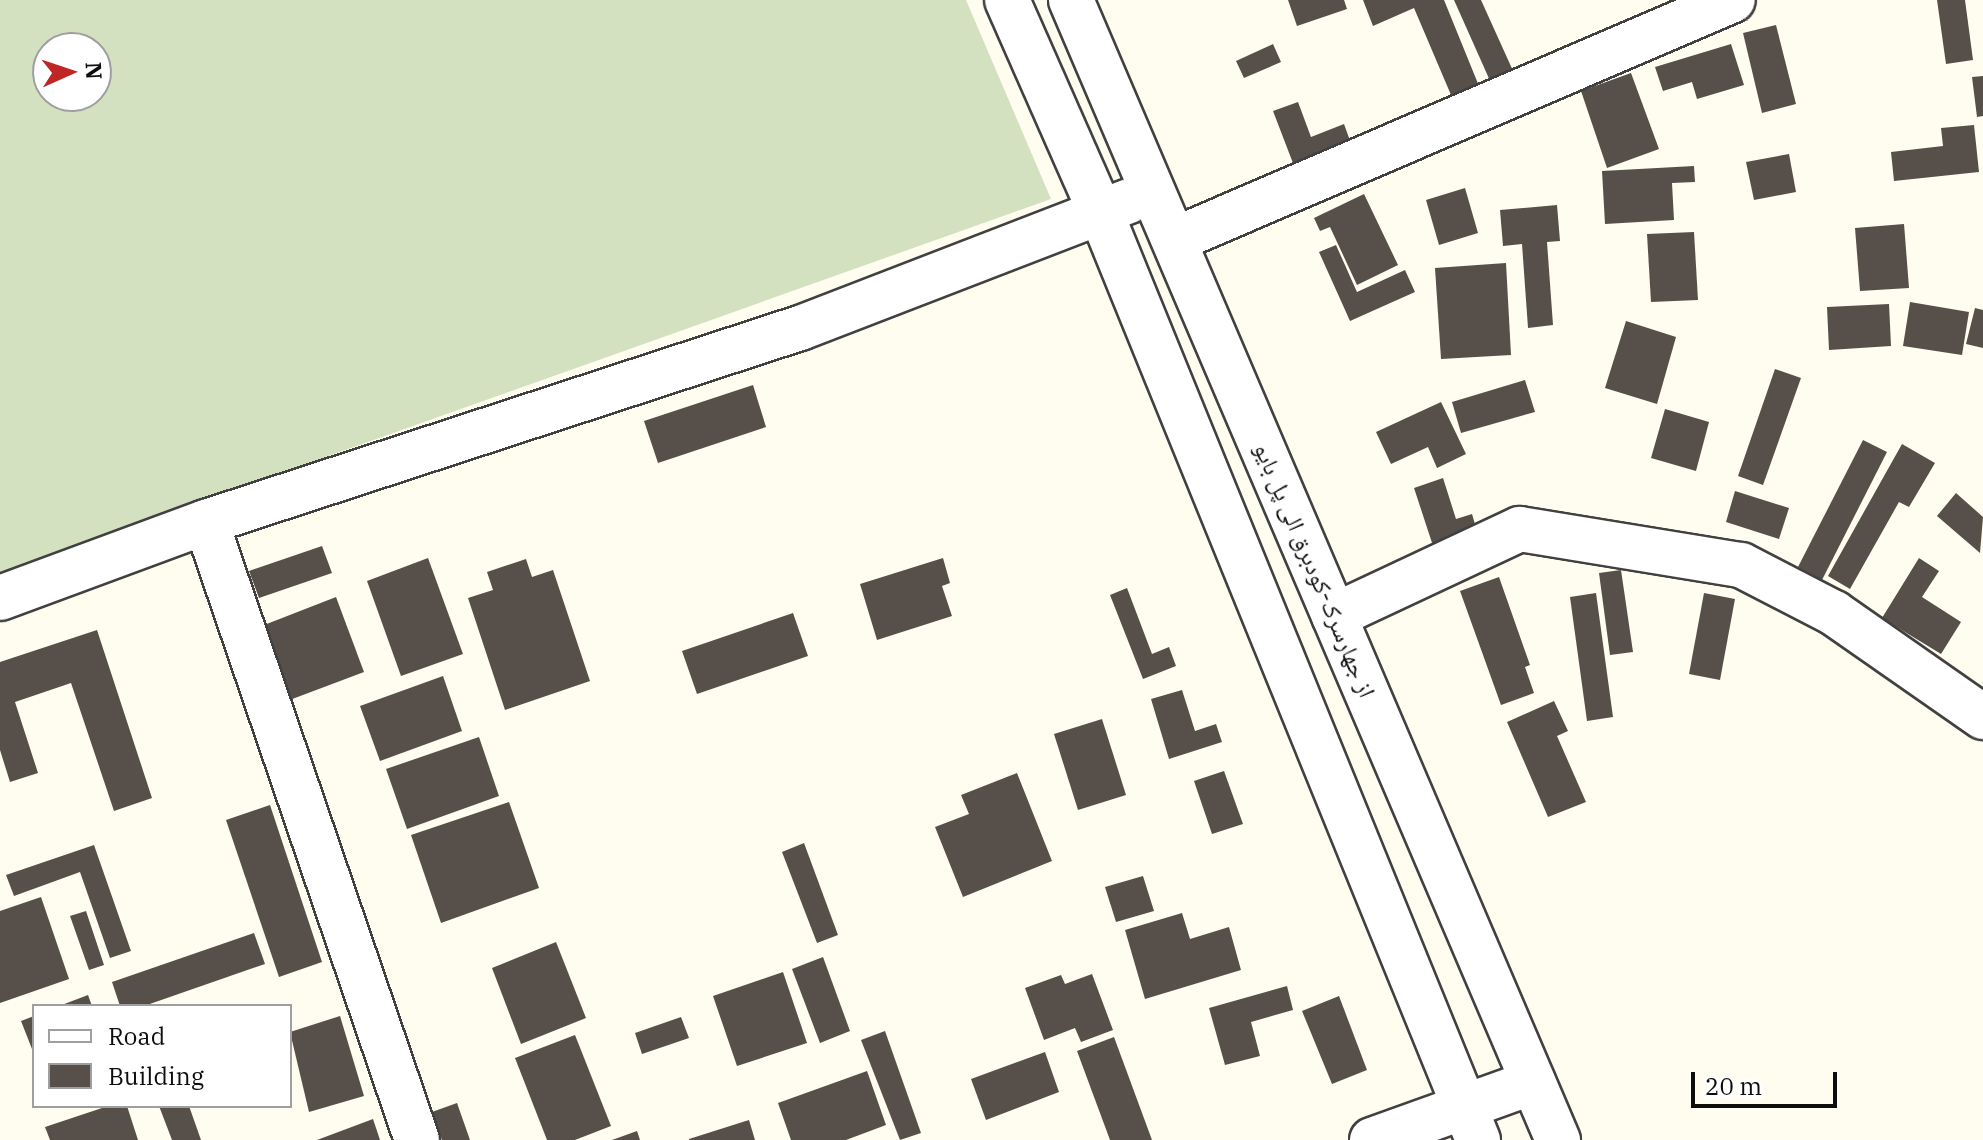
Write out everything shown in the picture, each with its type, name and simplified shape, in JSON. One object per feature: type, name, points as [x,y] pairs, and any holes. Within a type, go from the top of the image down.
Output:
[{"type":"street","points":[[1007,0],[1101,213],[1471,1123]]},
{"type":"street","name":"از جهارسرک-کودبرق الی پل بایو","points":[[1071,0],[1558,1140]]},
{"type":"street","points":[[1174,240],[1733,0]]},
{"type":"street","points":[[0,598],[206,522],[800,328],[1153,191]]},
{"type":"street","points":[[206,522],[417,1140]]},
{"type":"street","points":[[1334,616],[1520,529],[1741,565],[1834,613],[1983,717]]},
{"type":"street","points":[[1372,1140],[1471,1123],[1533,1082]]},
{"type":"green space","points":[[0,0],[966,0],[1051,199],[0,573]]},
{"type":"building","points":[[1288,0],[1344,0],[1347,9],[1297,26]]},
{"type":"building","points":[[1363,0],[1444,0],[1481,91],[1454,102],[1414,8],[1373,26]]},
{"type":"building","points":[[1454,0],[1481,0],[1514,73],[1491,83]]},
{"type":"building","points":[[1937,0],[1965,0],[1973,60],[1946,64]]},
{"type":"building","points":[[1776,25],[1796,104],[1762,113],[1743,33]]},
{"type":"building","points":[[1273,44],[1281,62],[1244,78],[1236,61]]},
{"type":"building","points":[[1731,44],[1744,85],[1697,99],[1692,82],[1663,91],[1655,67]]},
{"type":"building","points":[[1631,73],[1659,149],[1607,168],[1581,91]]},
{"type":"building","points":[[1983,76],[1983,116],[1977,117],[1972,77]]},
{"type":"building","points":[[1298,102],[1311,137],[1344,124],[1353,149],[1296,171],[1273,111]]},
{"type":"building","points":[[1974,125],[1979,172],[1894,181],[1891,152],[1943,146],[1941,128]]},
{"type":"building","points":[[1789,154],[1796,192],[1754,200],[1746,162]]},
{"type":"building","points":[[1694,166],[1695,182],[1672,183],[1674,220],[1605,224],[1602,171]]},
{"type":"building","points":[[1465,188],[1478,233],[1439,245],[1426,200]]},
{"type":"building","points":[[1364,194],[1398,265],[1357,285],[1330,227],[1320,231],[1314,218]]},
{"type":"building","points":[[1557,205],[1560,241],[1547,242],[1553,325],[1528,328],[1522,244],[1503,246],[1500,210]]},
{"type":"building","points":[[1904,224],[1909,288],[1860,291],[1855,228]]},
{"type":"building","points":[[1694,232],[1698,300],[1651,302],[1647,234]]},
{"type":"building","points":[[1336,245],[1357,292],[1405,270],[1415,292],[1350,321],[1319,252]]},
{"type":"building","points":[[1506,263],[1511,355],[1441,359],[1435,268]]},
{"type":"building","points":[[1910,302],[1969,312],[1962,355],[1903,346]]},
{"type":"building","points":[[1889,304],[1891,346],[1829,350],[1827,307]]},
{"type":"building","points":[[1975,308],[1983,310],[1983,348],[1966,344]]},
{"type":"building","points":[[1626,321],[1676,337],[1657,404],[1605,388]]},
{"type":"building","points":[[1775,369],[1801,378],[1763,485],[1738,476]]},
{"type":"building","points":[[1525,380],[1535,412],[1461,433],[1452,402]]},
{"type":"building","points":[[753,385],[766,427],[658,463],[644,421]]},
{"type":"building","points":[[1441,402],[1466,454],[1437,468],[1428,447],[1391,464],[1376,432]]},
{"type":"building","points":[[1665,409],[1709,422],[1696,471],[1651,458]]},
{"type":"building","points":[[1863,440],[1887,452],[1822,580],[1798,567]]},
{"type":"building","points":[[1902,444],[1935,463],[1909,507],[1899,502],[1850,589],[1828,576]]},
{"type":"building","points":[[1443,478],[1456,519],[1472,514],[1480,541],[1436,555],[1414,488]]},
{"type":"building","points":[[1735,491],[1789,508],[1779,539],[1726,522]]},
{"type":"building","points":[[1956,493],[1983,517],[1980,553],[1937,516]]},
{"type":"building","points":[[322,546],[332,573],[259,598],[249,571]]},
{"type":"building","points":[[428,558],[463,654],[401,676],[367,581]]},
{"type":"building","points":[[943,558],[950,583],[942,586],[952,616],[877,640],[860,584]]},
{"type":"building","points":[[1919,558],[1939,571],[1922,597],[1961,622],[1941,654],[1882,618]]},
{"type":"building","points":[[526,559],[532,577],[553,570],[590,681],[505,710],[468,598],[493,590],[487,572]]},
{"type":"building","points":[[1621,570],[1633,652],[1610,655],[1599,573]]},
{"type":"building","points":[[1499,577],[1530,665],[1525,667],[1534,693],[1501,705],[1460,591]]},
{"type":"building","points":[[1127,588],[1152,654],[1169,647],[1176,666],[1143,679],[1110,595]]},
{"type":"building","points":[[1596,593],[1613,717],[1587,721],[1570,597]]},
{"type":"building","points":[[1704,593],[1735,599],[1720,680],[1689,674]]},
{"type":"building","points":[[336,597],[364,672],[287,701],[259,627]]},
{"type":"building","points":[[793,613],[808,656],[697,694],[682,651]]},
{"type":"building","points":[[97,630],[152,798],[114,811],[71,683],[15,702],[38,773],[10,782],[0,750],[0,662]]},
{"type":"building","points":[[443,676],[462,731],[380,761],[360,706]]},
{"type":"building","points":[[1182,690],[1195,731],[1216,724],[1222,742],[1169,759],[1151,699]]},
{"type":"building","points":[[1554,701],[1568,731],[1557,736],[1586,802],[1548,817],[1507,722]]},
{"type":"building","points":[[1102,719],[1126,795],[1078,810],[1054,734]]},
{"type":"building","points":[[479,737],[499,796],[407,829],[386,769]]},
{"type":"building","points":[[1224,771],[1243,824],[1212,834],[1194,781]]},
{"type":"building","points":[[1017,773],[1052,861],[963,897],[935,827],[969,814],[961,795]]},
{"type":"building","points":[[509,802],[539,888],[441,923],[411,835]]},
{"type":"building","points":[[270,805],[322,962],[279,977],[226,820]]},
{"type":"building","points":[[804,843],[838,935],[817,943],[782,852]]},
{"type":"building","points":[[94,845],[131,951],[110,958],[80,872],[14,896],[6,875]]},
{"type":"building","points":[[1143,876],[1154,911],[1116,922],[1105,887]]},
{"type":"building","points":[[41,897],[69,979],[0,1003],[0,911]]},
{"type":"building","points":[[86,911],[104,965],[89,970],[70,916]]},
{"type":"building","points":[[1182,913],[1190,939],[1229,927],[1241,970],[1145,999],[1125,930]]},
{"type":"building","points":[[254,933],[265,964],[150,1004],[119,1004],[112,982]]},
{"type":"building","points":[[556,942],[586,1018],[521,1044],[492,968]]},
{"type":"building","points":[[823,957],[850,1031],[820,1043],[792,969]]},
{"type":"building","points":[[783,972],[807,1043],[737,1066],[713,996]]},
{"type":"building","points":[[1092,974],[1113,1030],[1081,1042],[1075,1028],[1044,1040],[1025,988],[1061,975],[1065,984]]},
{"type":"building","points":[[1287,986],[1293,1010],[1251,1022],[1260,1056],[1225,1065],[1209,1008]]},
{"type":"building","points":[[88,995],[91,1004],[64,1004]]},
{"type":"building","points":[[1339,996],[1367,1070],[1332,1084],[1302,1011]]},
{"type":"building","points":[[340,1016],[364,1096],[309,1112],[292,1031]]},
{"type":"building","points":[[32,1017],[32,1049],[21,1021]]},
{"type":"building","points":[[681,1017],[689,1038],[642,1054],[635,1033]]},
{"type":"building","points":[[885,1031],[921,1133],[900,1140],[861,1040]]},
{"type":"building","points":[[575,1035],[611,1126],[575,1140],[547,1140],[515,1058]]},
{"type":"building","points":[[1114,1037],[1152,1140],[1110,1140],[1077,1051]]},
{"type":"building","points":[[1045,1052],[1059,1092],[986,1120],[971,1079]]},
{"type":"building","points":[[867,1071],[886,1125],[846,1140],[791,1140],[778,1103]]},
{"type":"building","points":[[457,1103],[470,1140],[442,1140],[432,1112]]},
{"type":"building","points":[[102,1108],[128,1108],[138,1140],[50,1140],[45,1127]]},
{"type":"building","points":[[160,1108],[190,1108],[201,1140],[172,1140]]},
{"type":"building","points":[[373,1119],[380,1140],[317,1140]]},
{"type":"building","points":[[749,1120],[755,1140],[689,1140],[689,1139]]},
{"type":"building","points":[[637,1131],[640,1140],[612,1140]]}]
